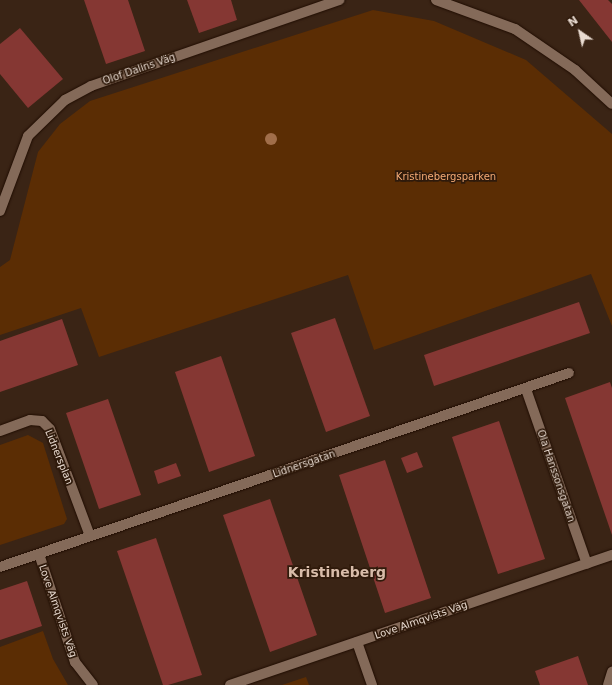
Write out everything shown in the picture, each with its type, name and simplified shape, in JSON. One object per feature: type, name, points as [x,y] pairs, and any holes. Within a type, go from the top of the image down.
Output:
[{"type":"street","name":"Olof Dalins Väg","points":[[0,212],[28,136],[65,100],[91,86],[340,0]]},
{"type":"street","points":[[436,0],[515,29],[575,70],[612,104]]},
{"type":"street","name":"Lidnersgatan","points":[[38,554],[526,389],[569,373]]},
{"type":"street","name":"Ola Hanssonsgatan","points":[[526,389],[587,564]]},
{"type":"street","name":"Lidnersplan","points":[[0,431],[30,420],[42,421],[50,429],[90,536]]},
{"type":"street","points":[[0,567],[38,554]]},
{"type":"street","name":"Love Almqvists Väg","points":[[38,554],[75,662],[93,685]]},
{"type":"street","name":"Love Almqvists Väg","points":[[230,685],[612,555]]},
{"type":"street","points":[[357,642],[372,685]]},
{"type":"street","points":[[608,685],[612,672]]},
{"type":"green space","name":"Kristinebergsparken","points":[[373,10],[434,21],[526,60],[612,134],[612,326],[591,274],[374,350],[348,275],[99,357],[81,308],[0,335],[0,267],[10,260],[38,152],[60,124],[90,101]]},
{"type":"green space","points":[[28,435],[43,443],[67,519],[64,524],[0,545],[0,445]]},
{"type":"green space","points":[[43,631],[53,659],[68,685],[0,685],[0,647]]},
{"type":"green space","points":[[306,677],[309,685],[282,685]]},
{"type":"building","points":[[84,0],[128,0],[145,51],[106,64]]},
{"type":"building","points":[[187,0],[231,0],[237,20],[199,33]]},
{"type":"building","points":[[579,0],[608,0],[612,4],[612,42]]},
{"type":"building","points":[[20,28],[63,79],[28,108],[0,74],[0,44]]},
{"type":"building","points":[[579,302],[590,333],[434,386],[424,355]]},
{"type":"building","points":[[335,318],[370,416],[326,432],[291,333]]},
{"type":"building","points":[[62,319],[78,365],[0,392],[0,341]]},
{"type":"building","points":[[221,356],[255,456],[209,472],[175,372]]},
{"type":"building","points":[[610,382],[612,388],[612,535],[565,398]]},
{"type":"building","points":[[108,399],[141,495],[99,509],[66,413]]},
{"type":"building","points":[[499,421],[545,559],[498,574],[452,437]]},
{"type":"building","points":[[417,452],[423,467],[407,473],[401,458]]},
{"type":"building","points":[[385,460],[431,598],[385,613],[339,475]]},
{"type":"building","points":[[176,463],[181,476],[158,484],[154,471]]},
{"type":"building","points":[[270,499],[317,635],[270,652],[223,515]]},
{"type":"building","points":[[156,538],[202,675],[168,685],[163,685],[117,551]]},
{"type":"building","points":[[27,581],[42,626],[0,640],[0,590]]},
{"type":"building","points":[[578,656],[588,685],[540,685],[535,671]]},
{"type":"district","name":"Kristineberg","points":[[337,572]]}]
